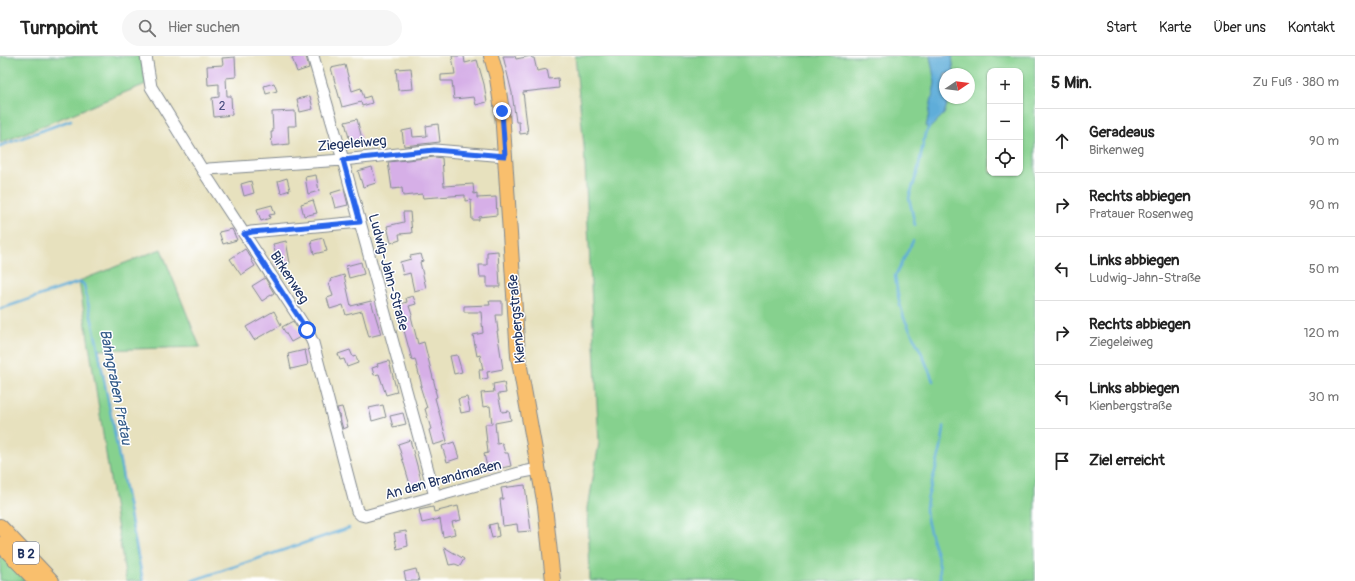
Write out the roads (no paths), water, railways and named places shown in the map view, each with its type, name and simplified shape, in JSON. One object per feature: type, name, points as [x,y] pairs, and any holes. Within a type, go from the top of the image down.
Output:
[{"type":"main road","name":"Kienbergstraße","points":[[491,56],[500,97],[518,356],[548,522],[553,581]]},
{"type":"main road","name":"B 2","points":[[0,526],[52,581]]},
{"type":"main road","name":"B 2","points":[[0,544],[36,581]]},
{"type":"street","name":"Birkenweg","points":[[146,56],[151,87],[203,171],[307,330],[313,342],[357,511]]},
{"type":"street","name":"Ludwig-Jahn-Straße","points":[[313,56],[435,496]]},
{"type":"street","name":"Ziegeleiweg","points":[[203,171],[208,169],[343,160],[434,150],[505,156]]},
{"type":"street","points":[[244,234],[360,222]]},
{"type":"street","name":"An den Brandmaßen","points":[[357,511],[360,515],[365,516],[523,472],[539,469]]},
{"type":"water","points":[[930,56],[952,56],[953,68],[939,68],[939,104],[947,104],[944,114],[930,128],[926,127],[935,83]]},
{"type":"waterway","points":[[0,146],[71,120]]},
{"type":"waterway","points":[[915,225],[909,198],[918,170],[925,134],[929,127]]},
{"type":"waterway","points":[[913,241],[895,276],[899,301],[904,318],[923,356],[933,381]]},
{"type":"waterway","name":"Bahngraben Pratau","points":[[0,309],[77,283],[81,282],[84,285],[97,343],[143,581]]},
{"type":"waterway","points":[[940,581],[939,562],[928,527],[926,509],[927,499],[938,461],[944,426]]},
{"type":"waterway","points":[[191,581],[349,528]]}]
